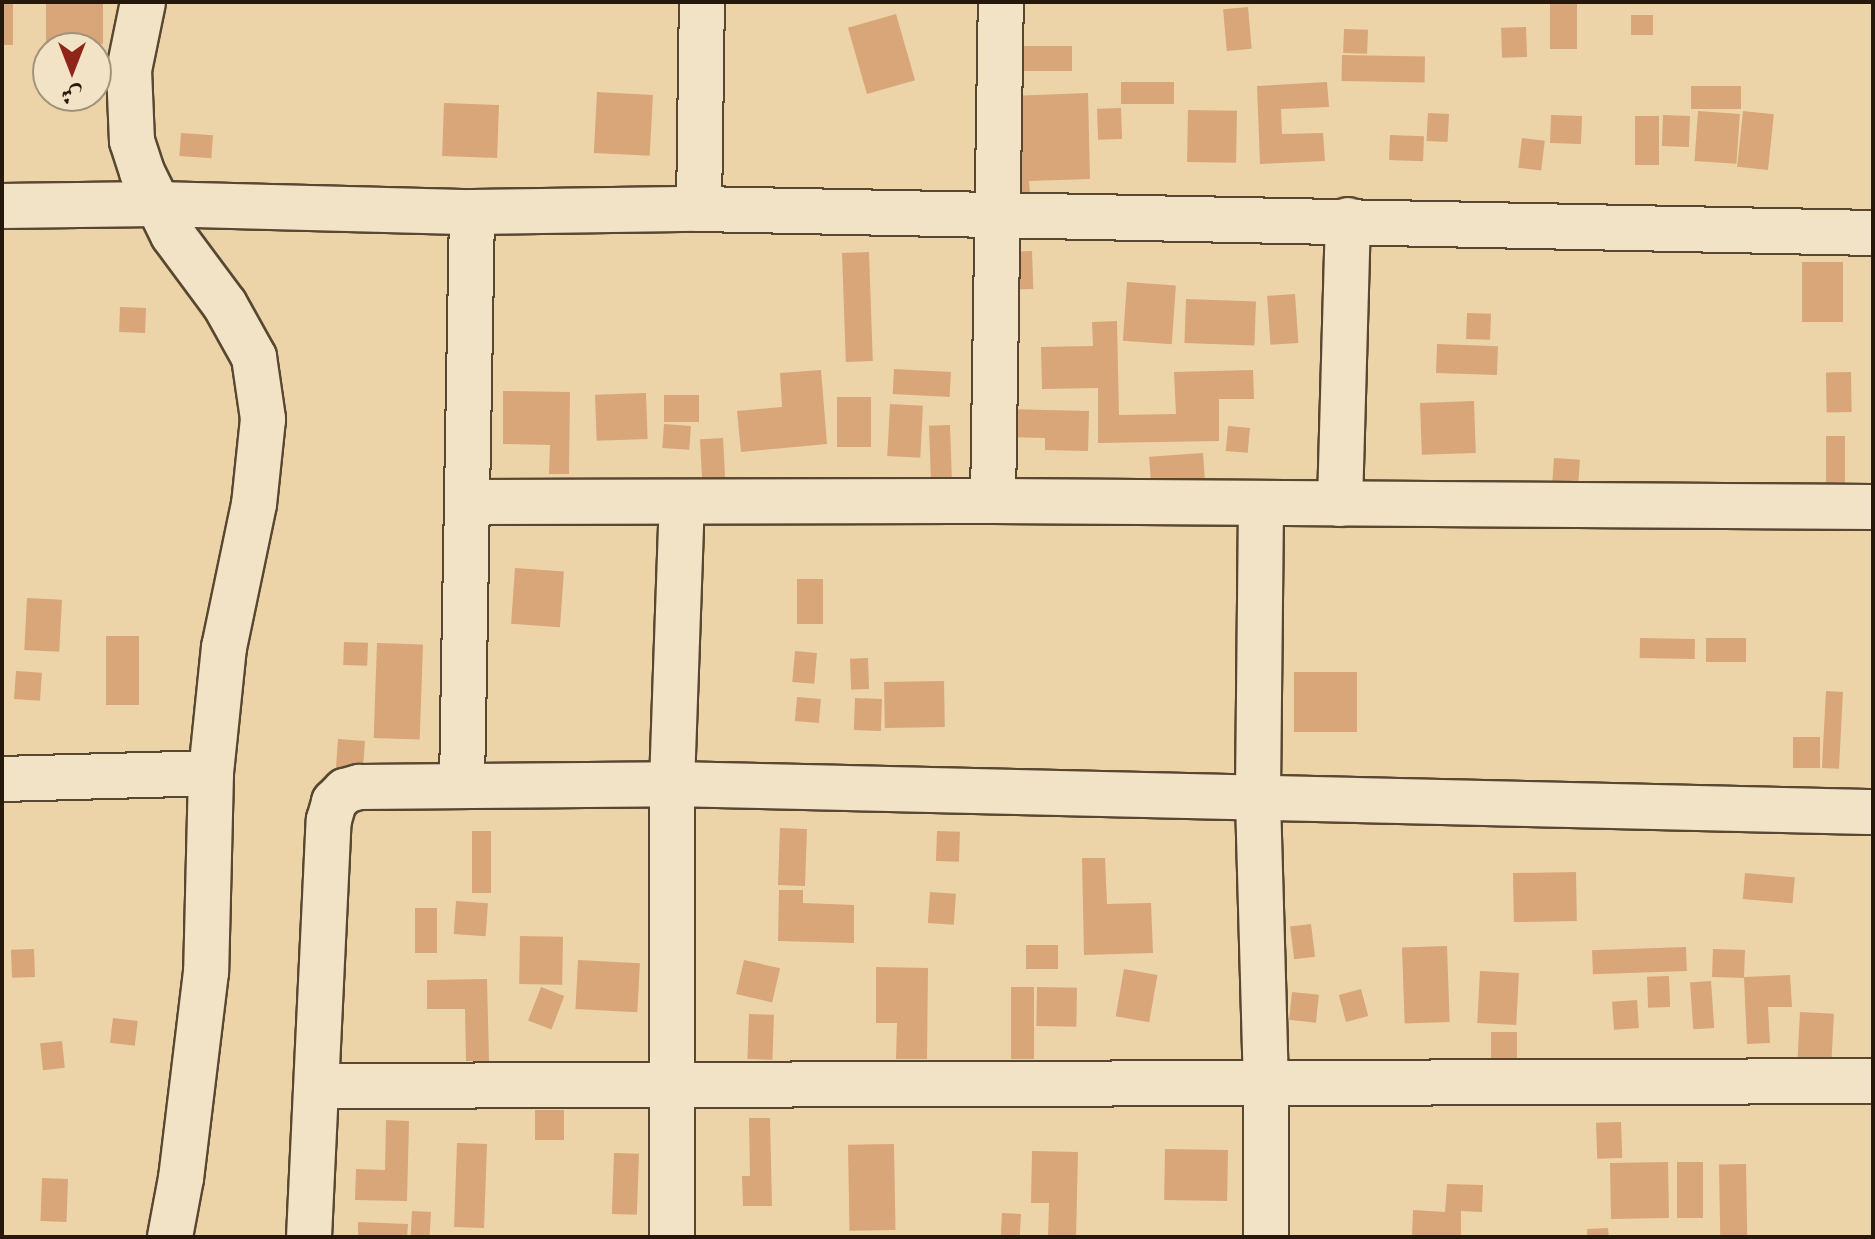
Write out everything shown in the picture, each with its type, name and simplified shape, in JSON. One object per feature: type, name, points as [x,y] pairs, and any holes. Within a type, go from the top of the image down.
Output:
[{"type":"street","points":[[143,2],[129,70],[128,109],[132,141],[156,204],[173,235],[225,305],[254,357],[263,419],[254,504],[224,647],[211,773],[206,972],[183,1164],[170,1237]]},
{"type":"street","points":[[699,209],[702,2]]},
{"type":"street","points":[[993,501],[1001,2]]},
{"type":"street","points":[[2,206],[156,204],[472,212],[699,209],[1873,233]]},
{"type":"street","points":[[462,784],[472,212]]},
{"type":"street","points":[[1340,504],[1348,220]]},
{"type":"street","points":[[468,502],[993,501],[1873,507]]},
{"type":"street","points":[[672,1237],[672,784],[682,503]]},
{"type":"street","points":[[1261,505],[1258,800],[1266,1082],[1266,1237]]},
{"type":"street","points":[[2,779],[211,773]]},
{"type":"street","points":[[309,1237],[329,820],[334,802],[345,791],[359,787],[672,784],[1873,812]]},
{"type":"street","points":[[318,1086],[1873,1081]]},
{"type":"building","points":[[2,2],[13,2],[13,45],[2,45]]},
{"type":"building","points":[[46,2],[103,2],[103,32],[46,32]]},
{"type":"building","points":[[1550,2],[1577,2],[1577,49],[1550,49]]},
{"type":"building","points":[[1248,7],[1252,49],[1227,51],[1223,9]]},
{"type":"building","points":[[896,14],[915,80],[867,94],[848,28]]},
{"type":"building","points":[[1631,15],[1653,15],[1653,35],[1631,35]]},
{"type":"building","points":[[1526,27],[1527,57],[1502,58],[1501,28]]},
{"type":"building","points":[[1344,29],[1368,30],[1367,54],[1343,53]]},
{"type":"building","points":[[1009,46],[1072,46],[1072,71],[1009,71]]},
{"type":"building","points":[[1342,55],[1425,56],[1425,82],[1342,81]]},
{"type":"building","points":[[1121,82],[1174,82],[1174,104],[1121,104]]},
{"type":"building","points":[[1327,82],[1329,107],[1281,109],[1282,134],[1323,133],[1325,161],[1260,164],[1257,86]]},
{"type":"building","points":[[1691,86],[1741,86],[1741,109],[1691,109]]},
{"type":"building","points":[[597,92],[653,95],[650,156],[594,153]]},
{"type":"building","points":[[1088,93],[1090,179],[1029,181],[1031,206],[986,176],[1010,96]]},
{"type":"building","points":[[444,103],[499,105],[497,158],[442,156]]},
{"type":"building","points":[[1121,108],[1122,139],[1098,140],[1097,109]]},
{"type":"building","points":[[1188,110],[1237,111],[1236,163],[1187,162]]},
{"type":"building","points":[[1698,111],[1740,114],[1736,164],[1695,161]]},
{"type":"building","points":[[1743,111],[1774,114],[1768,170],[1737,167]]},
{"type":"building","points":[[1428,113],[1449,114],[1448,142],[1427,141]]},
{"type":"building","points":[[1551,115],[1582,116],[1581,144],[1550,143]]},
{"type":"building","points":[[1663,115],[1690,116],[1689,147],[1662,146]]},
{"type":"building","points":[[1635,116],[1659,116],[1659,165],[1635,165]]},
{"type":"building","points":[[181,133],[213,135],[211,158],[179,156]]},
{"type":"building","points":[[1390,135],[1424,136],[1423,161],[1389,160]]},
{"type":"building","points":[[1522,138],[1545,141],[1541,171],[1518,168]]},
{"type":"building","points":[[1032,251],[1033,289],[1004,290],[1003,252]]},
{"type":"building","points":[[869,252],[873,361],[846,362],[842,253]]},
{"type":"building","points":[[1802,262],[1843,262],[1843,322],[1802,322]]},
{"type":"building","points":[[1127,282],[1176,285],[1172,344],[1123,341]]},
{"type":"building","points":[[1295,294],[1298,343],[1270,345],[1267,296]]},
{"type":"building","points":[[1186,299],[1256,301],[1254,345],[1184,343]]},
{"type":"building","points":[[120,307],[146,308],[145,333],[119,332]]},
{"type":"building","points":[[1467,313],[1491,314],[1490,340],[1466,339]]},
{"type":"building","points":[[1117,321],[1119,415],[1176,414],[1174,372],[1253,370],[1254,399],[1219,399],[1219,441],[1098,443],[1098,388],[1042,389],[1041,347],[1093,346],[1092,322]]},
{"type":"building","points":[[1437,344],[1498,346],[1497,375],[1436,373]]},
{"type":"building","points":[[894,369],[951,372],[950,397],[893,394]]},
{"type":"building","points":[[821,370],[827,444],[741,452],[737,411],[782,407],[780,373]]},
{"type":"building","points":[[1826,372],[1851,372],[1852,412],[1827,412]]},
{"type":"building","points":[[503,391],[570,392],[569,474],[549,474],[550,445],[503,444]]},
{"type":"building","points":[[646,393],[648,439],[597,441],[595,395]]},
{"type":"building","points":[[664,395],[699,395],[699,422],[664,422]]},
{"type":"building","points":[[837,397],[871,397],[871,447],[837,447]]},
{"type":"building","points":[[1474,401],[1476,453],[1422,455],[1420,403]]},
{"type":"building","points":[[890,404],[923,406],[920,458],[887,456]]},
{"type":"building","points":[[1011,409],[1089,411],[1088,451],[1045,450],[1045,438],[1010,437]]},
{"type":"building","points":[[664,424],[691,426],[689,450],[662,448]]},
{"type":"building","points":[[950,425],[952,482],[931,483],[929,426]]},
{"type":"building","points":[[1228,426],[1250,428],[1248,453],[1226,451]]},
{"type":"building","points":[[1826,436],[1845,436],[1845,485],[1826,485]]},
{"type":"building","points":[[723,438],[725,479],[702,480],[700,439]]},
{"type":"building","points":[[1203,453],[1205,485],[1151,489],[1149,457]]},
{"type":"building","points":[[1554,458],[1580,460],[1578,489],[1552,487]]},
{"type":"building","points":[[515,568],[564,571],[560,627],[511,624]]},
{"type":"building","points":[[797,579],[823,579],[823,624],[797,624]]},
{"type":"building","points":[[27,598],[62,600],[59,652],[24,650]]},
{"type":"building","points":[[106,636],[139,636],[139,705],[106,705]]},
{"type":"building","points":[[1640,638],[1695,639],[1695,659],[1640,658]]},
{"type":"building","points":[[1706,638],[1746,638],[1746,662],[1706,662]]},
{"type":"building","points":[[344,642],[368,643],[367,666],[343,665]]},
{"type":"building","points":[[377,643],[423,645],[420,740],[374,738]]},
{"type":"building","points":[[795,651],[817,653],[814,684],[792,682]]},
{"type":"building","points":[[868,658],[869,689],[851,690],[850,659]]},
{"type":"building","points":[[16,671],[42,673],[40,701],[14,699]]},
{"type":"building","points":[[1294,672],[1357,672],[1357,732],[1294,732]]},
{"type":"building","points":[[944,681],[945,727],[885,728],[884,682]]},
{"type":"building","points":[[1826,691],[1843,692],[1839,769],[1822,768]]},
{"type":"building","points":[[797,697],[821,699],[819,723],[795,721]]},
{"type":"building","points":[[855,698],[882,699],[881,731],[854,730]]},
{"type":"building","points":[[1793,737],[1820,737],[1820,768],[1793,768]]},
{"type":"building","points":[[338,739],[365,741],[363,770],[336,768]]},
{"type":"building","points":[[780,828],[807,829],[805,886],[778,885]]},
{"type":"building","points":[[472,831],[491,831],[491,893],[472,893]]},
{"type":"building","points":[[937,831],[960,832],[959,862],[936,861]]},
{"type":"building","points":[[1082,858],[1105,858],[1107,904],[1151,903],[1153,953],[1084,955]]},
{"type":"building","points":[[1576,872],[1577,921],[1514,922],[1513,873]]},
{"type":"building","points":[[1745,873],[1795,877],[1793,903],[1743,899]]},
{"type":"building","points":[[779,890],[803,890],[803,903],[854,905],[854,943],[778,941]]},
{"type":"building","points":[[930,892],[956,894],[954,925],[928,923]]},
{"type":"building","points":[[456,901],[488,903],[486,936],[454,934]]},
{"type":"building","points":[[415,908],[437,908],[437,953],[415,953]]},
{"type":"building","points":[[1311,924],[1315,957],[1294,959],[1290,927]]},
{"type":"building","points":[[520,936],[563,937],[562,985],[519,984]]},
{"type":"building","points":[[1026,945],[1058,945],[1058,969],[1026,969]]},
{"type":"building","points":[[1447,946],[1450,1022],[1405,1024],[1402,948]]},
{"type":"building","points":[[1686,947],[1687,971],[1593,974],[1592,950]]},
{"type":"building","points":[[34,949],[35,977],[12,978],[11,950]]},
{"type":"building","points":[[1713,949],[1745,950],[1744,978],[1712,977]]},
{"type":"building","points":[[578,960],[640,963],[637,1012],[575,1009]]},
{"type":"building","points":[[744,960],[780,968],[772,1002],[736,994]]},
{"type":"building","points":[[876,967],[928,968],[927,1059],[896,1059],[897,1023],[876,1023]]},
{"type":"building","points":[[1124,969],[1157,975],[1149,1022],[1116,1016]]},
{"type":"building","points":[[1480,971],[1519,973],[1516,1025],[1477,1023]]},
{"type":"building","points":[[1790,975],[1792,1007],[1768,1007],[1770,1043],[1747,1044],[1744,977]]},
{"type":"building","points":[[1669,976],[1670,1007],[1648,1008],[1647,977]]},
{"type":"building","points":[[487,979],[489,1061],[466,1061],[465,1009],[427,1009],[427,980]]},
{"type":"building","points":[[1711,981],[1714,1028],[1693,1029],[1690,982]]},
{"type":"building","points":[[541,987],[564,996],[551,1030],[528,1021]]},
{"type":"building","points":[[1011,987],[1034,987],[1034,1059],[1011,1059]]},
{"type":"building","points":[[1037,987],[1077,988],[1076,1027],[1036,1026]]},
{"type":"building","points":[[1361,989],[1368,1016],[1346,1022],[1339,995]]},
{"type":"building","points":[[1292,992],[1319,995],[1316,1023],[1289,1020]]},
{"type":"building","points":[[1637,1000],[1639,1028],[1614,1030],[1612,1002]]},
{"type":"building","points":[[1800,1012],[1834,1014],[1831,1065],[1797,1063]]},
{"type":"building","points":[[749,1014],[774,1015],[772,1060],[747,1059]]},
{"type":"building","points":[[113,1018],[138,1021],[135,1046],[110,1043]]},
{"type":"building","points":[[1491,1032],[1517,1032],[1517,1064],[1491,1064]]},
{"type":"building","points":[[62,1041],[65,1068],[43,1070],[40,1043]]},
{"type":"building","points":[[535,1110],[564,1110],[564,1140],[535,1140]]},
{"type":"building","points":[[749,1118],[770,1118],[772,1206],[743,1206],[742,1176],[750,1176]]},
{"type":"building","points":[[386,1120],[409,1121],[407,1201],[355,1200],[356,1169],[385,1170]]},
{"type":"building","points":[[1621,1122],[1622,1158],[1597,1159],[1596,1123]]},
{"type":"building","points":[[457,1143],[487,1144],[484,1228],[454,1227]]},
{"type":"building","points":[[894,1144],[896,1230],[850,1231],[848,1145]]},
{"type":"building","points":[[1165,1149],[1228,1150],[1227,1201],[1164,1200]]},
{"type":"building","points":[[1032,1151],[1078,1152],[1076,1237],[1048,1237],[1049,1203],[1031,1203]]},
{"type":"building","points":[[614,1153],[639,1154],[637,1215],[612,1214]]},
{"type":"building","points":[[1668,1162],[1669,1218],[1611,1219],[1610,1163]]},
{"type":"building","points":[[1677,1162],[1703,1162],[1703,1218],[1677,1218]]},
{"type":"building","points":[[1719,1164],[1746,1164],[1747,1237],[1720,1237]]},
{"type":"building","points":[[42,1178],[68,1179],[66,1222],[40,1221]]},
{"type":"building","points":[[1447,1184],[1483,1185],[1482,1212],[1461,1211],[1461,1237],[1412,1237],[1413,1210],[1445,1212]]},
{"type":"building","points":[[412,1211],[431,1212],[430,1237],[411,1237]]},
{"type":"building","points":[[1002,1213],[1021,1214],[1020,1237],[1001,1237]]},
{"type":"building","points":[[358,1222],[408,1224],[407,1237],[358,1237]]},
{"type":"building","points":[[1608,1228],[1609,1237],[1587,1237],[1587,1229]]}]
